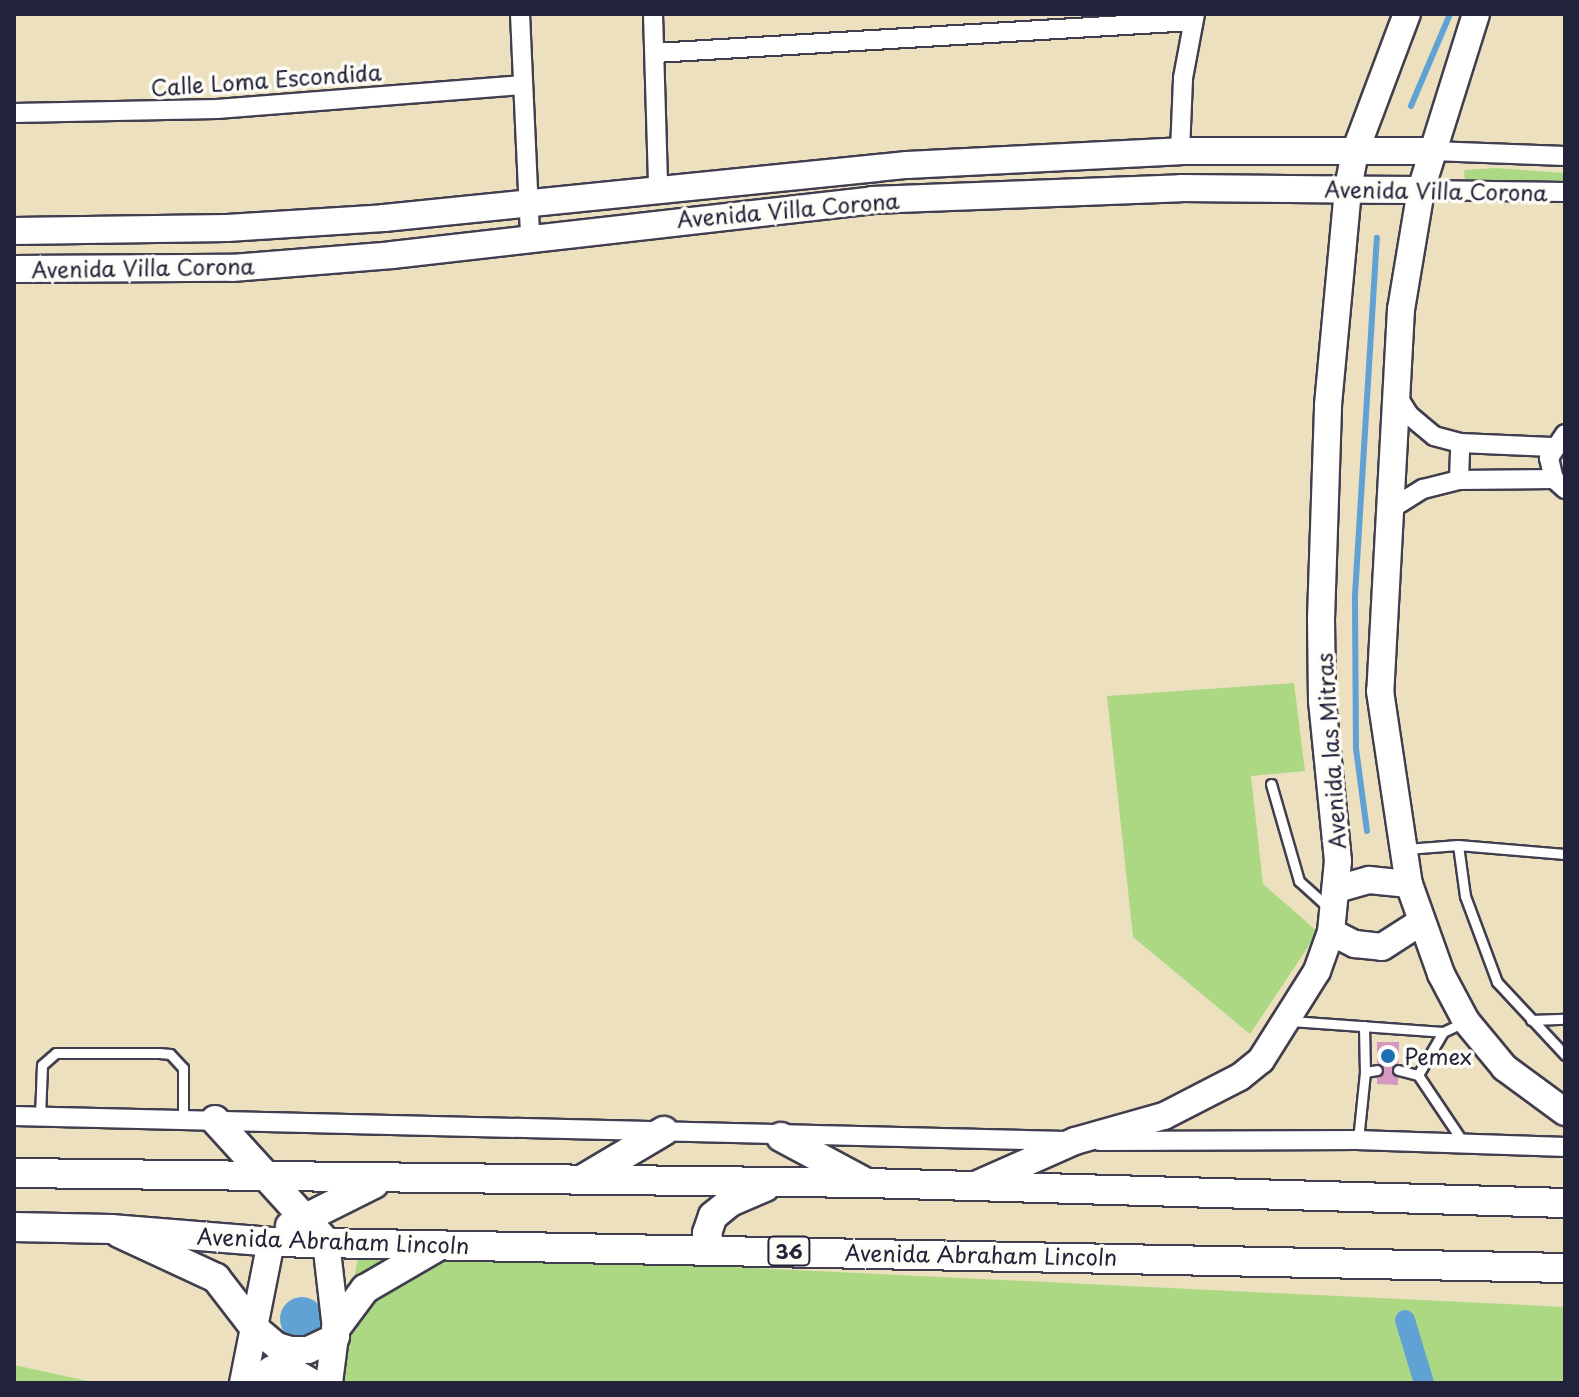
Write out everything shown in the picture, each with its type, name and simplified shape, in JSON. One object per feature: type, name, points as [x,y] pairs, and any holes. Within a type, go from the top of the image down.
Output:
[{"type":"main road","points":[[215,1120],[263,1178],[326,1242]]},
{"type":"main road","points":[[583,1179],[664,1131]]},
{"type":"main road","points":[[781,1137],[867,1183]]},
{"type":"main road","points":[[14,1173],[867,1183],[966,1189],[1565,1203]]},
{"type":"main road","points":[[271,1242],[304,1218],[390,1178]]},
{"type":"main road","points":[[710,1249],[708,1226],[720,1208],[777,1183]]},
{"type":"main road","name":"Avenida Abraham Lincoln","points":[[14,1227],[111,1229],[271,1242],[1565,1268]]},
{"type":"main road","points":[[111,1229],[145,1249],[216,1278],[253,1326]]},
{"type":"main road","points":[[336,1333],[365,1289],[444,1244]]},
{"type":"street","points":[[520,14],[520,85],[530,238]]},
{"type":"street","points":[[653,14],[658,187]]},
{"type":"street","name":"Avenida las Mitras","points":[[966,1189],[1075,1141],[1204,1099],[1261,1060],[1289,1021],[1317,971],[1334,911],[1336,824],[1322,701],[1321,619],[1328,405],[1348,188],[1355,152],[1407,14]]},
{"type":"street","points":[[1476,14],[1421,190],[1394,392],[1380,691],[1409,884],[1455,1027],[1565,1112]]},
{"type":"street","points":[[655,53],[1194,17],[1180,151]]},
{"type":"street","name":"Calle Loma Escondida","points":[[14,113],[217,109],[520,85]]},
{"type":"street","name":"Avenida Villa Corona","points":[[14,231],[227,228],[528,205],[658,187],[907,165],[1180,151],[1432,151],[1565,156]]},
{"type":"street","name":"Avenida Villa Corona","points":[[14,269],[232,268],[872,200],[1348,188],[1565,192]]},
{"type":"street","points":[[1389,510],[1423,489],[1459,480],[1559,484],[1559,441],[1460,443],[1423,430],[1394,392]]},
{"type":"street","points":[[1459,480],[1460,443]]},
{"type":"street","points":[[1409,884],[1369,880],[1334,911],[1355,944],[1382,947],[1421,922]]},
{"type":"street","points":[[14,1116],[664,1131],[781,1137],[1075,1141],[1358,1140],[1565,1147]]},
{"type":"street","points":[[243,1383],[271,1242]]},
{"type":"street","points":[[326,1242],[336,1333],[329,1383]]},
{"type":"street","points":[[253,1326],[277,1346],[291,1350],[308,1350],[336,1333]]},
{"type":"street","points":[[250,1383],[272,1369],[289,1369],[313,1383]]},
{"type":"lane","points":[[1271,784],[1299,881],[1334,911]]},
{"type":"lane","points":[[1403,849],[1458,845],[1565,854]]},
{"type":"lane","points":[[1458,845],[1465,896],[1497,982],[1565,1055]]},
{"type":"lane","points":[[1531,1020],[1565,1019]]},
{"type":"lane","points":[[1289,1021],[1455,1027]]},
{"type":"lane","points":[[1358,1140],[1365,1072],[1364,1026]]},
{"type":"lane","points":[[1418,1075],[1455,1027]]},
{"type":"lane","points":[[40,1117],[42,1065],[56,1053],[159,1053],[170,1054],[183,1068],[183,1120]]},
{"type":"lane","points":[[1365,1072],[1377,1070]]},
{"type":"lane","points":[[1398,1070],[1418,1075],[1463,1142]]},
{"type":"green space","points":[[1495,168],[1565,173],[1565,187],[1465,182],[1464,170]]},
{"type":"green space","points":[[1294,683],[1305,771],[1251,776],[1263,884],[1318,932],[1250,1034],[1133,937],[1107,696]]},
{"type":"green space","points":[[359,1249],[1565,1307],[1565,1383],[338,1383]]},
{"type":"green space","points":[[14,1365],[97,1383],[14,1383]]},
{"type":"water","points":[[302,1297],[317,1304],[324,1319],[317,1334],[302,1341],[287,1334],[280,1319],[287,1304]]},
{"type":"building","name":"Pemex","points":[[1377,1042],[1399,1042],[1398,1085],[1377,1084]]},
{"type":"waterway","points":[[1411,106],[1450,14]]},
{"type":"waterway","points":[[1367,831],[1356,749],[1355,595],[1377,238]]},
{"type":"waterway","points":[[1405,1320],[1424,1383]]},
{"type":"place","name":"Pemex","points":[[1388,1056]]}]
